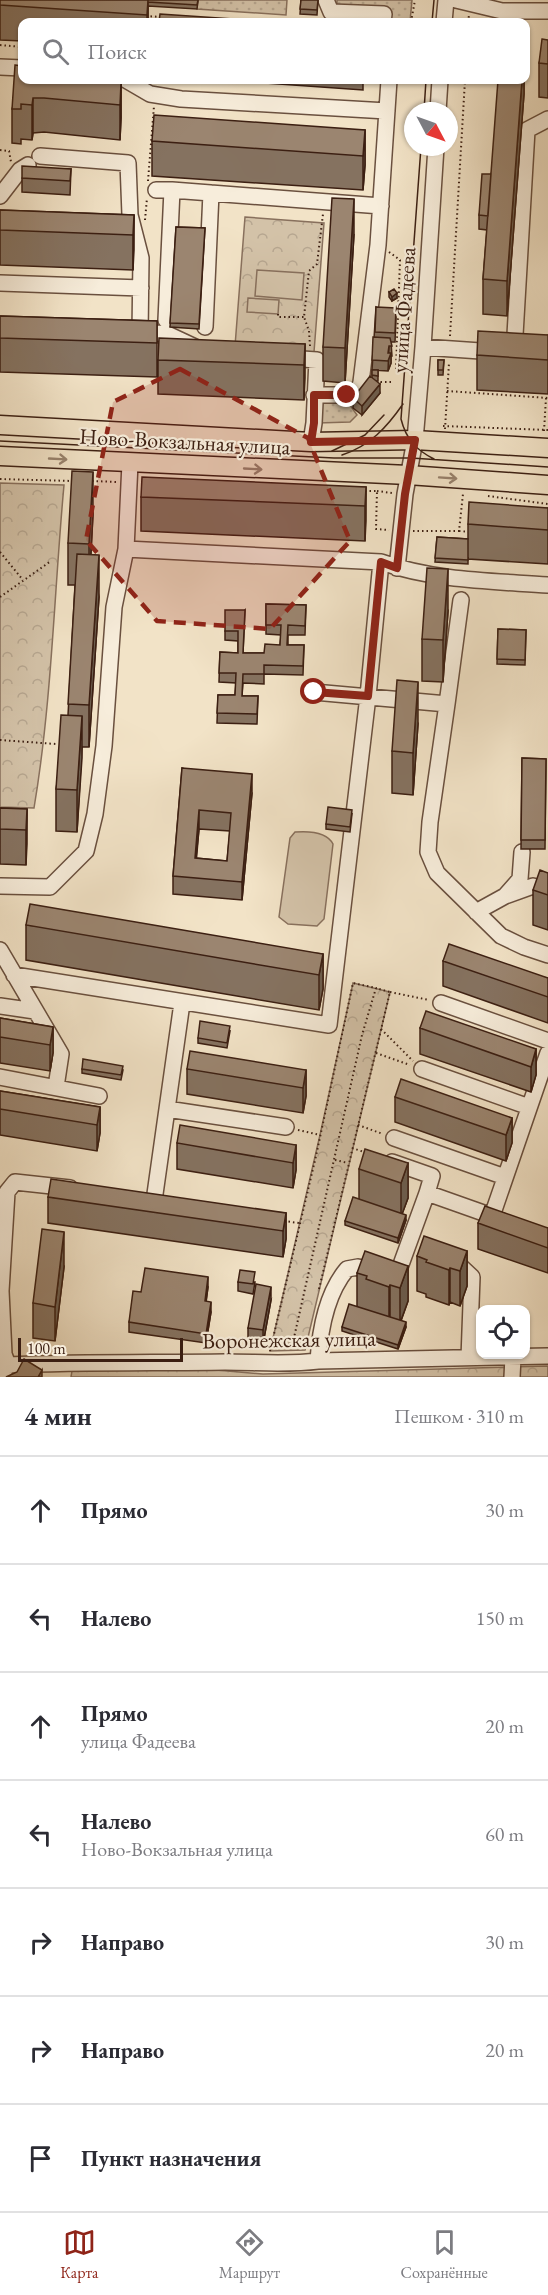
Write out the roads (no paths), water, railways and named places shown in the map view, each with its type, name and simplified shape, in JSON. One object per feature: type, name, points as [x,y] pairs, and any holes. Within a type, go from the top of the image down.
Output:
[{"type":"main road","name":"Ново-Вокзальная улица","points":[[0,425],[311,442],[415,440],[546,443]]},
{"type":"main road","name":"Ново-Вокзальная улица","points":[[0,456],[408,475],[548,485]]},
{"type":"street","points":[[326,0],[331,12],[384,14],[384,18]]},
{"type":"street","points":[[444,18],[446,0]]},
{"type":"street","points":[[456,0],[502,11],[548,11]]},
{"type":"street","points":[[0,67],[18,68]]},
{"type":"street","points":[[133,84],[150,94],[181,99],[387,111]]},
{"type":"street","points":[[314,395],[353,394],[359,390],[361,382],[378,244],[389,84]]},
{"type":"street","points":[[439,102],[441,84]]},
{"type":"street","points":[[423,347],[520,354],[527,130],[548,119]]},
{"type":"street","name":"улица Фадеева","points":[[397,568],[408,475],[415,440],[435,156]]},
{"type":"street","points":[[0,196],[20,170],[34,160],[128,163],[130,215],[141,258],[141,288],[134,334],[165,333],[205,352]]},
{"type":"street","points":[[150,188],[381,206]]},
{"type":"street","points":[[166,320],[172,190]]},
{"type":"street","points":[[205,327],[211,193]]},
{"type":"street","points":[[0,283],[141,288]]},
{"type":"street","points":[[273,357],[317,360],[311,442]]},
{"type":"street","points":[[0,886],[50,887],[86,851],[104,746],[114,607],[126,549],[130,463]]},
{"type":"street","points":[[126,549],[381,562],[397,568],[446,578],[548,585]]},
{"type":"street","points":[[14,975],[329,1025],[368,696],[381,562]]},
{"type":"street","points":[[461,600],[430,822],[428,852],[437,873],[501,936],[548,956]]},
{"type":"street","points":[[314,692],[447,704]]},
{"type":"street","points":[[505,896],[520,879],[522,852]]},
{"type":"street","points":[[476,912],[505,896],[533,886],[548,891]]},
{"type":"street","points":[[0,950],[61,1054],[56,1087]]},
{"type":"street","points":[[155,1201],[182,1003]]},
{"type":"street","points":[[441,1003],[548,1041]]},
{"type":"street","points":[[0,1006],[35,1011]]},
{"type":"street","points":[[492,1216],[548,1053]]},
{"type":"street","points":[[422,1070],[530,1107]]},
{"type":"street","points":[[0,1077],[99,1096]]},
{"type":"street","points":[[167,1110],[286,1127]]},
{"type":"street","points":[[394,1138],[505,1177]]},
{"type":"street","points":[[318,1361],[320,1331],[338,1280],[347,1269],[358,1267],[395,1281],[413,1248],[432,1176],[392,1162]]},
{"type":"street","points":[[4,1371],[1,1291],[4,1191],[15,1182],[89,1191]]},
{"type":"street","points":[[427,1193],[514,1224]]},
{"type":"street","points":[[437,1256],[456,1262],[472,1277],[469,1358]]},
{"type":"street","name":"Воронежская улица","points":[[530,1357],[548,1356]]},
{"type":"street","name":"Воронежская улица","points":[[4,1371],[476,1358]]},
{"type":"street","points":[[512,1377],[513,1359]]},
{"type":"tram line","points":[[432,18],[434,0]]},
{"type":"tram line","points":[[425,102],[426,84]]},
{"type":"tram line","points":[[420,156],[401,419],[413,443],[434,459]]},
{"type":"tram line","points":[[342,455],[377,435],[403,404]]},
{"type":"tram line","points":[[332,451],[365,435],[384,415]]},
{"type":"tram line","points":[[0,441],[334,458],[411,458],[548,467]]}]
